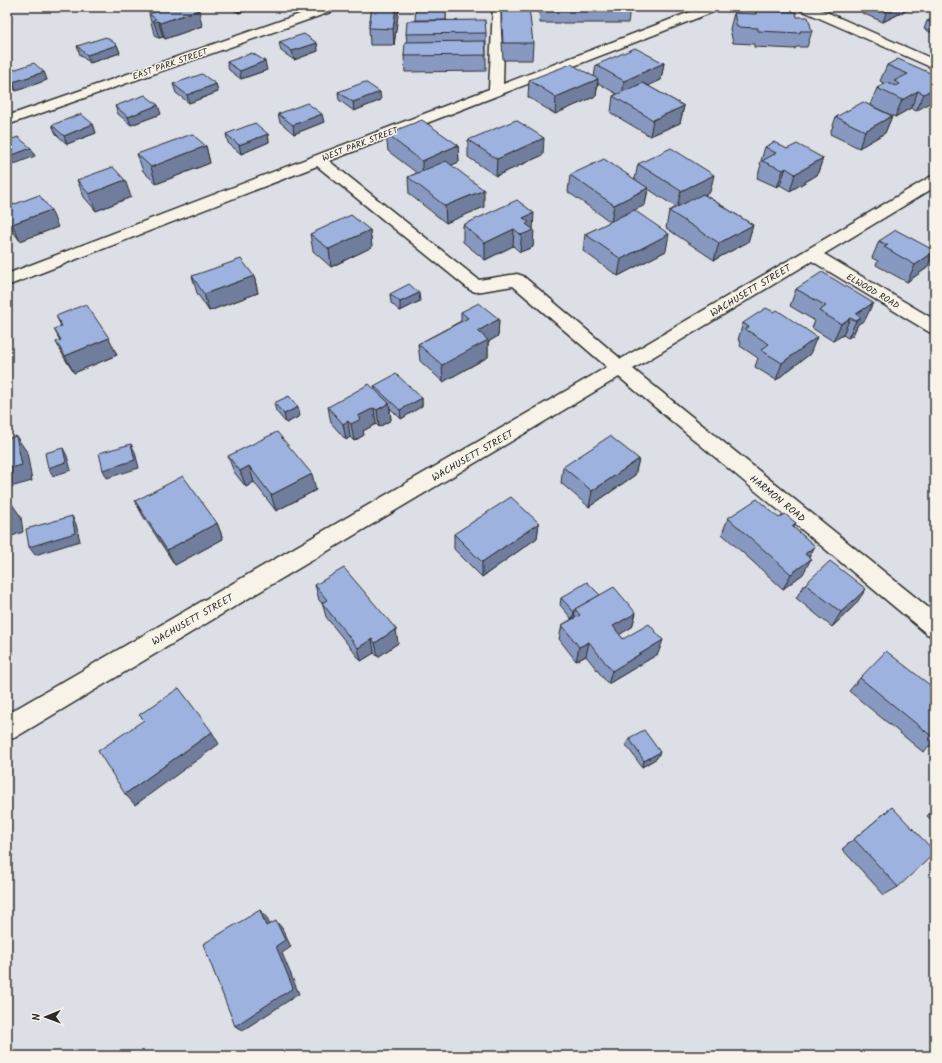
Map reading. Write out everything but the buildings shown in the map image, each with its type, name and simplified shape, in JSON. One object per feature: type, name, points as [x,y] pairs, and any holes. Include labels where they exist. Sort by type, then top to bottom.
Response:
[{"type":"street","name":"EAST PARK STREET","points":[[7,121],[332,7]]},
{"type":"street","points":[[496,91],[499,7]]},
{"type":"street","points":[[677,7],[694,15]]},
{"type":"street","name":"WEST PARK STREET","points":[[7,280],[714,7]]},
{"type":"street","points":[[805,7],[935,65]]},
{"type":"street","name":"HARMON ROAD","points":[[319,160],[476,286],[517,280],[620,368],[935,627]]},
{"type":"street","name":"WACHUSETT STREET","points":[[7,728],[620,368],[935,180]]},
{"type":"street","name":"ELWOOD ROAD","points":[[810,254],[935,328]]}]
